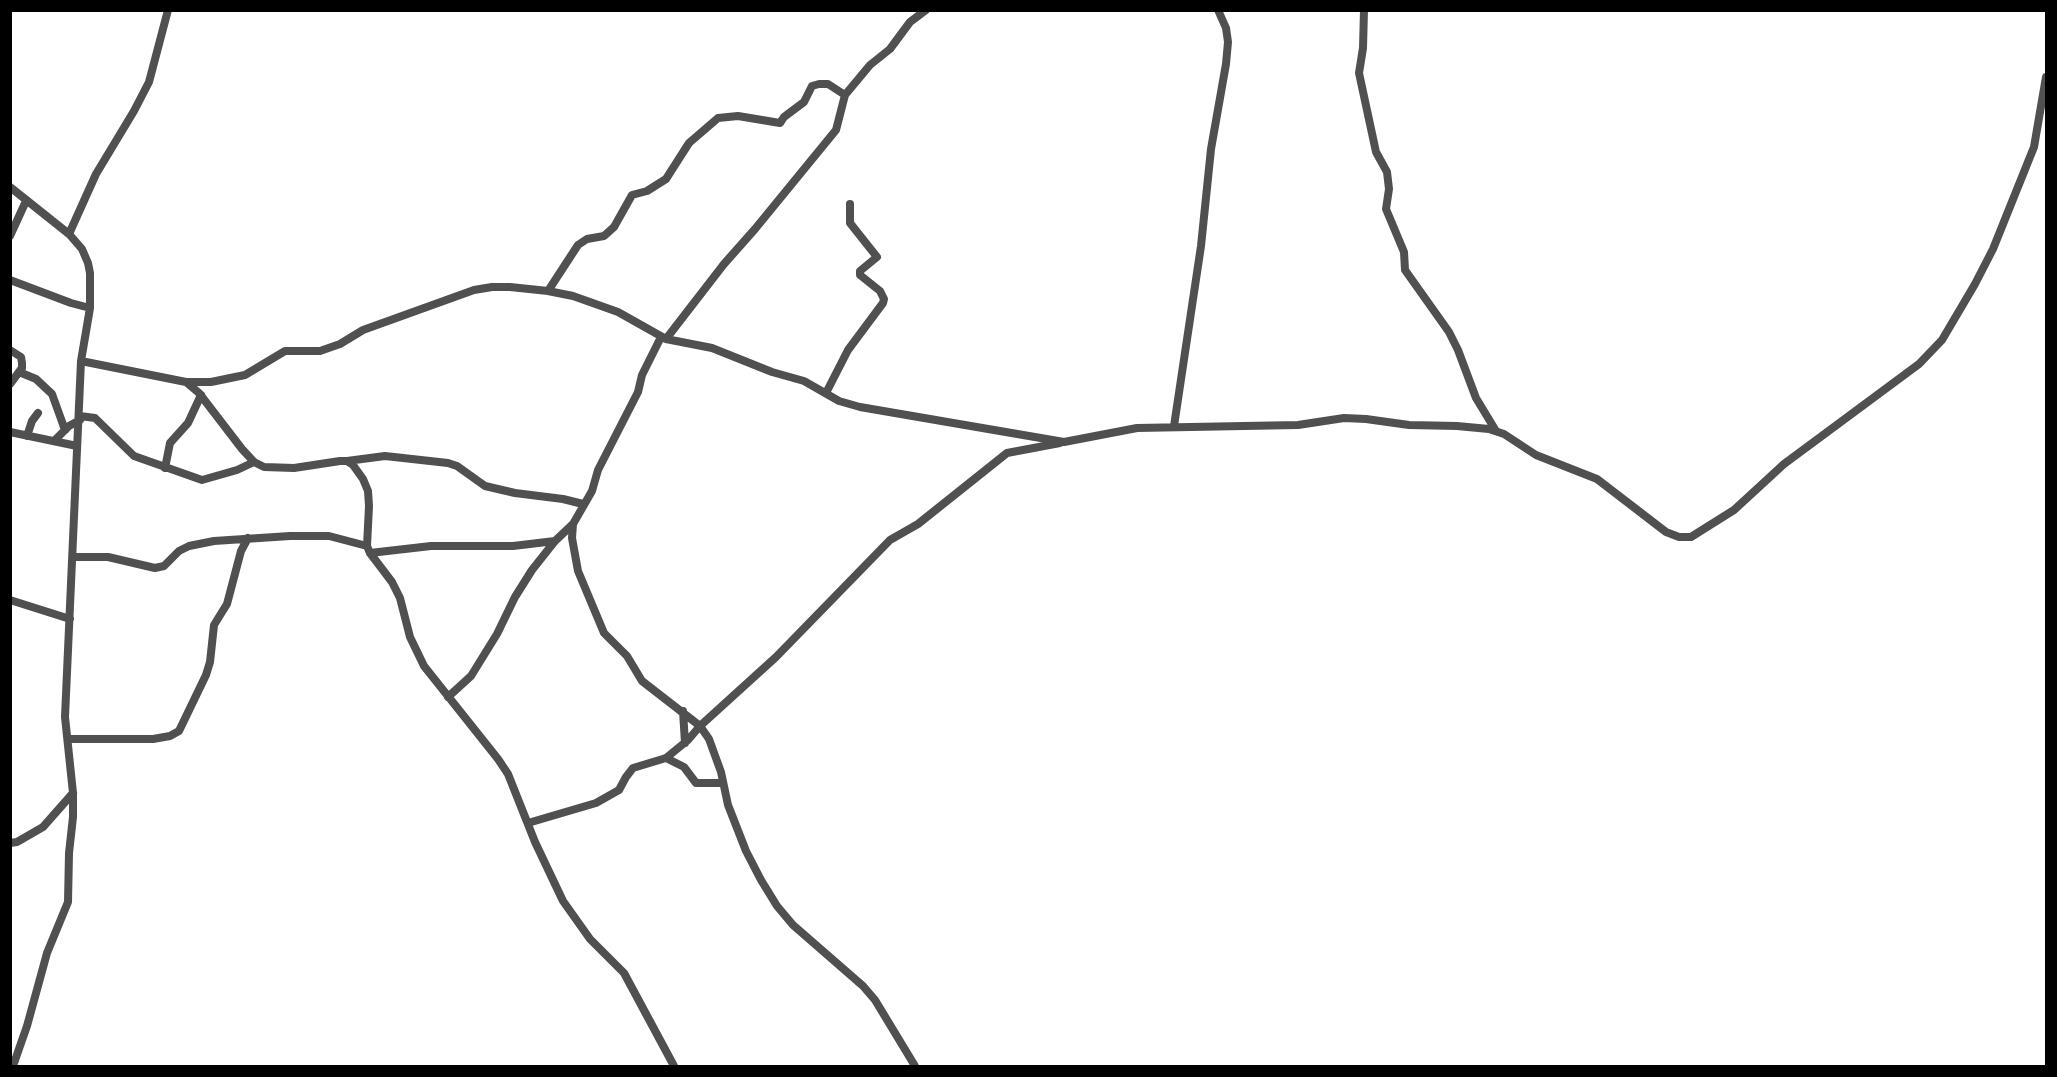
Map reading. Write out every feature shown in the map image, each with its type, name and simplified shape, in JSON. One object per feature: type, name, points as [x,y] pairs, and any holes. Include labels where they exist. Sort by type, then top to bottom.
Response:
[{"type":"street","points":[[69,234],[96,174],[149,82],[168,10]]},
{"type":"street","points":[[448,697],[471,676],[497,634],[515,597],[555,541],[573,524],[592,491],[598,470],[638,392],[642,375],[664,338],[836,130],[845,95],[870,65],[890,50],[910,22],[926,10]]},
{"type":"street","points":[[1174,426],[1201,246],[1211,148],[1226,64],[1228,42],[1226,28],[1218,10]]},
{"type":"street","points":[[1364,10],[1363,48],[1359,73],[1377,152],[1387,172],[1389,182],[1386,209],[1404,252],[1405,270],[1449,332],[1476,398],[1496,430]]},
{"type":"street","points":[[528,823],[596,803],[619,790],[633,768],[666,758],[751,682],[891,540],[918,524],[1007,453],[1137,428],[1298,425],[1344,418],[1409,425],[1481,427],[1496,430],[1536,455],[1597,479],[1666,532],[1679,537],[1691,537],[1734,510],[1803,449],[1918,363],[1942,340],[1993,249],[2034,147],[2046,77]]},
{"type":"street","points":[[548,291],[578,244],[587,239],[604,236],[614,227],[632,195],[647,191],[666,179],[689,143],[699,132],[718,118],[738,116],[780,123],[784,117],[804,102],[812,86],[828,84],[845,95]]},
{"type":"street","points":[[10,187],[69,234],[82,249],[88,263],[90,308],[81,361],[65,717],[73,793],[68,902],[63,919],[50,946],[13,1066]]},
{"type":"street","points":[[10,236],[26,201]]},
{"type":"street","points":[[826,393],[848,350],[884,303],[880,291],[860,275],[860,271],[877,257],[850,223],[850,204]]},
{"type":"street","points":[[10,280],[90,308]]},
{"type":"street","points":[[81,361],[186,382],[212,382],[245,375],[285,351],[320,351],[340,344],[363,330],[474,290],[510,287],[573,296],[618,312],[664,338],[712,348],[772,372],[804,381],[839,400],[860,407],[1064,442]]},
{"type":"street","points":[[10,350],[22,360],[22,368],[10,384]]},
{"type":"street","points":[[19,372],[36,379],[52,394],[64,430]]},
{"type":"street","points":[[186,382],[201,395],[242,449],[254,462],[264,467],[278,469],[385,456],[448,463],[457,466],[485,486],[583,504]]},
{"type":"street","points":[[165,468],[170,443],[188,423],[201,395]]},
{"type":"street","points":[[27,436],[32,421],[38,413]]},
{"type":"street","points":[[54,441],[80,418],[95,418],[134,456],[202,480],[237,470],[254,462]]},
{"type":"street","points":[[10,432],[77,446]]},
{"type":"street","points":[[348,461],[363,478],[368,491],[368,550],[392,582],[400,598],[410,637],[424,666],[503,767],[563,901],[590,939],[624,973],[674,1066]]},
{"type":"street","points":[[573,524],[572,538],[578,571],[604,633],[627,656],[642,681],[700,726],[709,739],[728,805],[748,855],[777,906],[793,925],[863,986],[915,1066]]},
{"type":"street","points":[[73,557],[108,557],[159,568],[179,551],[189,546],[248,538],[330,536],[368,550],[431,546],[513,546],[555,541]]},
{"type":"street","points":[[68,739],[153,739],[170,736],[179,731],[206,675],[210,662],[214,625],[227,604],[241,551],[248,538]]},
{"type":"street","points":[[10,600],[70,618]]},
{"type":"street","points":[[683,711],[685,743]]},
{"type":"street","points":[[666,758],[684,767],[696,783],[723,783]]},
{"type":"street","points":[[10,843],[17,842],[44,827],[73,793]]}]
